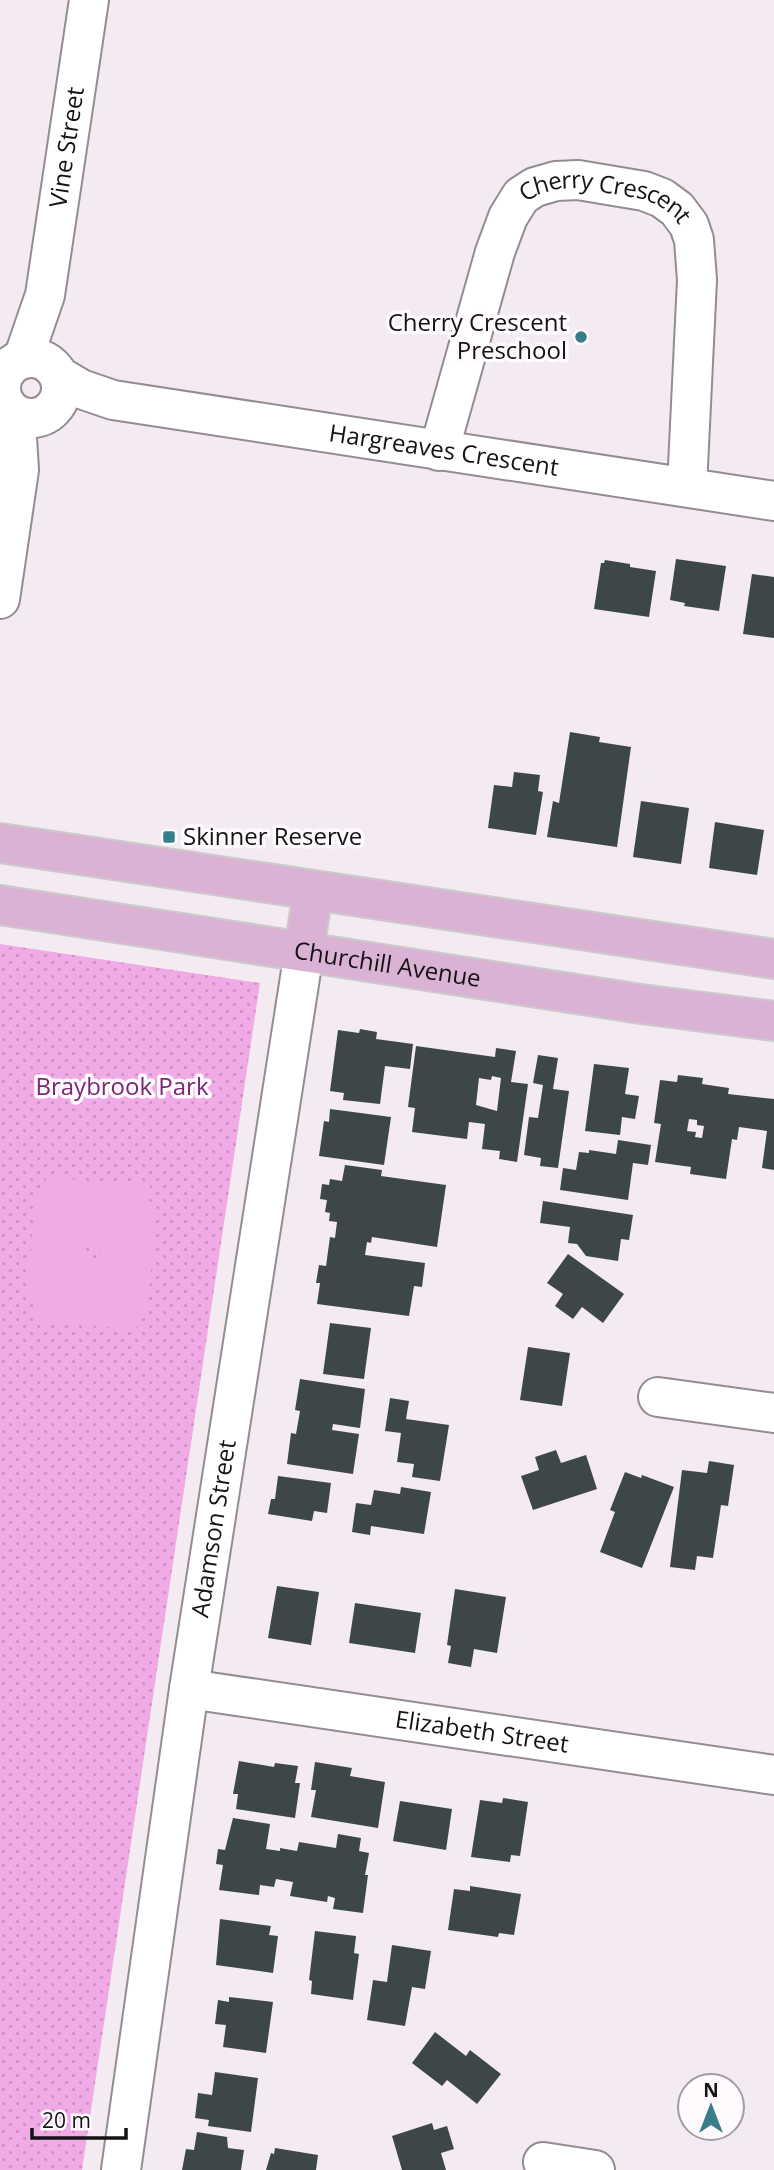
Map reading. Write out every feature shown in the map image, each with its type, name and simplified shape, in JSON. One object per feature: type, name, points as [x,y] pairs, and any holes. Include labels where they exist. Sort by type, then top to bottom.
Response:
[{"type":"main road","points":[[0,843],[774,959]]},
{"type":"main road","name":"Adamson Street","points":[[304,952],[313,890]]},
{"type":"main road","name":"Churchill Avenue","points":[[0,905],[641,1004],[774,1021]]},
{"type":"street","name":"Vine Street","points":[[0,599],[19,470],[17,438],[25,388],[46,336],[45,295],[89,0]]},
{"type":"street","name":"Cherry Crescent","points":[[439,451],[495,252],[508,217],[522,196],[535,187],[556,181],[578,180],[644,191],[662,198],[677,209],[689,225],[694,240],[697,280],[687,488]]},
{"type":"street","name":"Hargreaves Crescent","points":[[25,388],[774,501]]},
{"type":"street","name":"Adamson Street","points":[[121,2170],[190,1689],[304,952]]},
{"type":"street","points":[[658,1397],[774,1413]]},
{"type":"street","name":"Elizabeth Street","points":[[190,1689],[774,1775]]},
{"type":"street","points":[[543,2162],[594,2170]]},
{"type":"green space","name":"Braybrook Park","points":[[0,944],[260,983],[82,2170],[0,2170]]},
{"type":"green space","points":[[46,1177],[150,1186],[148,1201],[157,1202],[147,1314],[138,1314],[137,1330],[33,1320],[34,1304],[26,1303],[36,1191],[45,1192]],"holes":[[[83,1243],[101,1244],[99,1263],[82,1262]]]},
{"type":"building","points":[[676,559],[726,566],[719,611],[684,606],[685,603],[670,600]]},
{"type":"building","points":[[605,560],[656,571],[649,617],[594,609],[601,563]]},
{"type":"building","points":[[752,574],[774,577],[774,638],[743,634]]},
{"type":"building","points":[[570,732],[600,737],[599,742],[631,747],[617,847],[547,837],[553,801],[559,803]]},
{"type":"building","points":[[514,772],[540,775],[538,791],[543,792],[536,835],[488,828],[494,785],[512,787]]},
{"type":"building","points":[[641,801],[689,808],[681,864],[633,857]]},
{"type":"building","points":[[715,822],[764,830],[757,875],[709,868]]},
{"type":"building","points":[[360,1029],[377,1032],[376,1039],[413,1044],[410,1069],[385,1066],[380,1104],[343,1100],[344,1093],[330,1091],[338,1030],[359,1033]]},
{"type":"building","points":[[416,1046],[495,1057],[496,1048],[516,1051],[511,1082],[528,1084],[517,1162],[499,1159],[500,1151],[482,1149],[485,1124],[469,1122],[467,1139],[412,1132],[415,1108],[408,1107]],"holes":[[[479,1078],[501,1078],[497,1111],[476,1105]]]},
{"type":"building","points":[[538,1055],[558,1058],[553,1089],[569,1091],[558,1168],[540,1166],[541,1158],[524,1155],[529,1117],[538,1118],[543,1085],[533,1083]]},
{"type":"building","points":[[594,1064],[629,1068],[625,1094],[639,1096],[635,1119],[622,1117],[620,1135],[585,1131]]},
{"type":"building","points":[[678,1075],[703,1078],[702,1084],[729,1088],[728,1094],[774,1099],[774,1170],[762,1168],[767,1131],[739,1127],[737,1140],[732,1139],[726,1179],[690,1174],[691,1167],[655,1162],[661,1124],[654,1123],[660,1080],[677,1082]],"holes":[[[689,1119],[697,1120],[697,1125],[704,1126],[702,1138],[695,1137],[696,1132],[687,1131]]]},
{"type":"building","points":[[330,1109],[391,1117],[384,1165],[319,1156],[324,1121],[329,1122]]},
{"type":"building","points":[[618,1140],[651,1145],[648,1165],[633,1163],[628,1200],[560,1190],[563,1168],[576,1170],[579,1152],[589,1153],[589,1150],[616,1154]]},
{"type":"building","points":[[345,1165],[382,1170],[381,1176],[446,1185],[437,1247],[372,1237],[371,1243],[367,1242],[365,1255],[425,1263],[422,1287],[414,1286],[409,1316],[317,1304],[319,1265],[326,1266],[330,1237],[335,1238],[337,1222],[329,1221],[330,1213],[325,1212],[327,1200],[320,1199],[322,1184],[329,1185],[330,1179],[342,1181]]},
{"type":"building","points":[[543,1201],[633,1215],[629,1240],[621,1239],[618,1261],[586,1256],[577,1244],[568,1243],[570,1227],[540,1223]]},
{"type":"building","points":[[568,1254],[624,1294],[603,1323],[582,1307],[573,1319],[555,1306],[563,1294],[547,1283]]},
{"type":"building","points":[[330,1323],[371,1328],[364,1379],[323,1374]]},
{"type":"building","points":[[528,1347],[570,1353],[562,1406],[520,1400]]},
{"type":"building","points":[[300,1379],[365,1389],[360,1428],[333,1424],[332,1430],[359,1434],[353,1474],[287,1464],[291,1433],[296,1434],[300,1411],[295,1410]]},
{"type":"building","points":[[390,1398],[409,1401],[406,1419],[449,1425],[440,1481],[412,1477],[414,1464],[397,1462],[401,1433],[385,1431]]},
{"type":"building","points":[[556,1450],[561,1463],[586,1455],[597,1489],[533,1510],[521,1476],[539,1470],[535,1457]]},
{"type":"building","points":[[709,1461],[734,1465],[728,1506],[721,1505],[713,1558],[697,1556],[695,1570],[670,1567],[682,1470],[707,1473]]},
{"type":"building","points":[[625,1472],[641,1478],[642,1475],[674,1487],[642,1568],[600,1552],[615,1512],[610,1510]]},
{"type":"building","points":[[278,1476],[331,1483],[327,1513],[314,1511],[312,1521],[268,1514],[271,1499],[275,1499]]},
{"type":"building","points":[[401,1487],[431,1492],[424,1534],[371,1526],[370,1535],[352,1532],[356,1503],[371,1505],[374,1490],[400,1494]]},
{"type":"building","points":[[277,1586],[319,1592],[311,1645],[268,1638]]},
{"type":"building","points":[[455,1589],[506,1597],[497,1653],[474,1649],[471,1667],[448,1663],[451,1646],[447,1645]]},
{"type":"building","points":[[355,1603],[421,1613],[415,1653],[349,1643]]},
{"type":"building","points":[[239,1761],[274,1767],[275,1763],[298,1766],[295,1783],[300,1783],[295,1818],[236,1809],[238,1794],[233,1794]]},
{"type":"building","points":[[315,1762],[352,1768],[350,1776],[385,1782],[378,1828],[311,1817],[316,1790],[311,1790]]},
{"type":"building","points":[[503,1798],[528,1802],[520,1856],[511,1855],[510,1862],[471,1857],[480,1800],[502,1803]]},
{"type":"building","points":[[400,1801],[452,1809],[446,1850],[393,1841]]},
{"type":"building","points":[[233,1818],[270,1824],[266,1849],[297,1851],[299,1842],[336,1848],[338,1834],[361,1838],[359,1851],[369,1853],[363,1913],[333,1909],[335,1898],[328,1896],[327,1902],[290,1896],[293,1882],[276,1879],[274,1887],[260,1885],[259,1895],[219,1890],[223,1865],[216,1864],[218,1849],[225,1850]]},
{"type":"building","points":[[470,1886],[521,1894],[514,1935],[499,1933],[498,1937],[448,1930],[454,1889],[470,1891]]},
{"type":"building","points":[[220,1919],[271,1926],[269,1935],[278,1936],[273,1973],[216,1965]]},
{"type":"building","points":[[315,1931],[356,1936],[354,1953],[359,1954],[353,2000],[311,1994],[312,1981],[309,1980]]},
{"type":"building","points":[[392,1945],[431,1951],[425,1989],[412,1987],[405,2026],[367,2020],[373,1980],[387,1982]]},
{"type":"building","points":[[229,1997],[273,2002],[266,2053],[223,2047],[226,2025],[215,2024],[218,2000],[229,2002]]},
{"type":"building","points":[[435,2032],[466,2056],[470,2050],[501,2074],[477,2104],[447,2080],[442,2086],[412,2063]]},
{"type":"building","points":[[215,2072],[258,2078],[251,2132],[208,2126],[209,2120],[195,2118],[198,2093],[212,2095]]},
{"type":"building","points":[[432,2123],[434,2130],[447,2126],[454,2149],[441,2153],[446,2170],[402,2170],[392,2136]]},
{"type":"building","points":[[197,2132],[227,2137],[228,2148],[244,2150],[241,2170],[182,2170],[186,2149],[194,2150]]},
{"type":"building","points":[[275,2148],[318,2155],[316,2170],[266,2170]]},
{"type":"place","name":"Cherry Crescent Preschool","points":[[581,337]]},
{"type":"place","name":"Skinner Reserve","points":[[169,837]]}]
